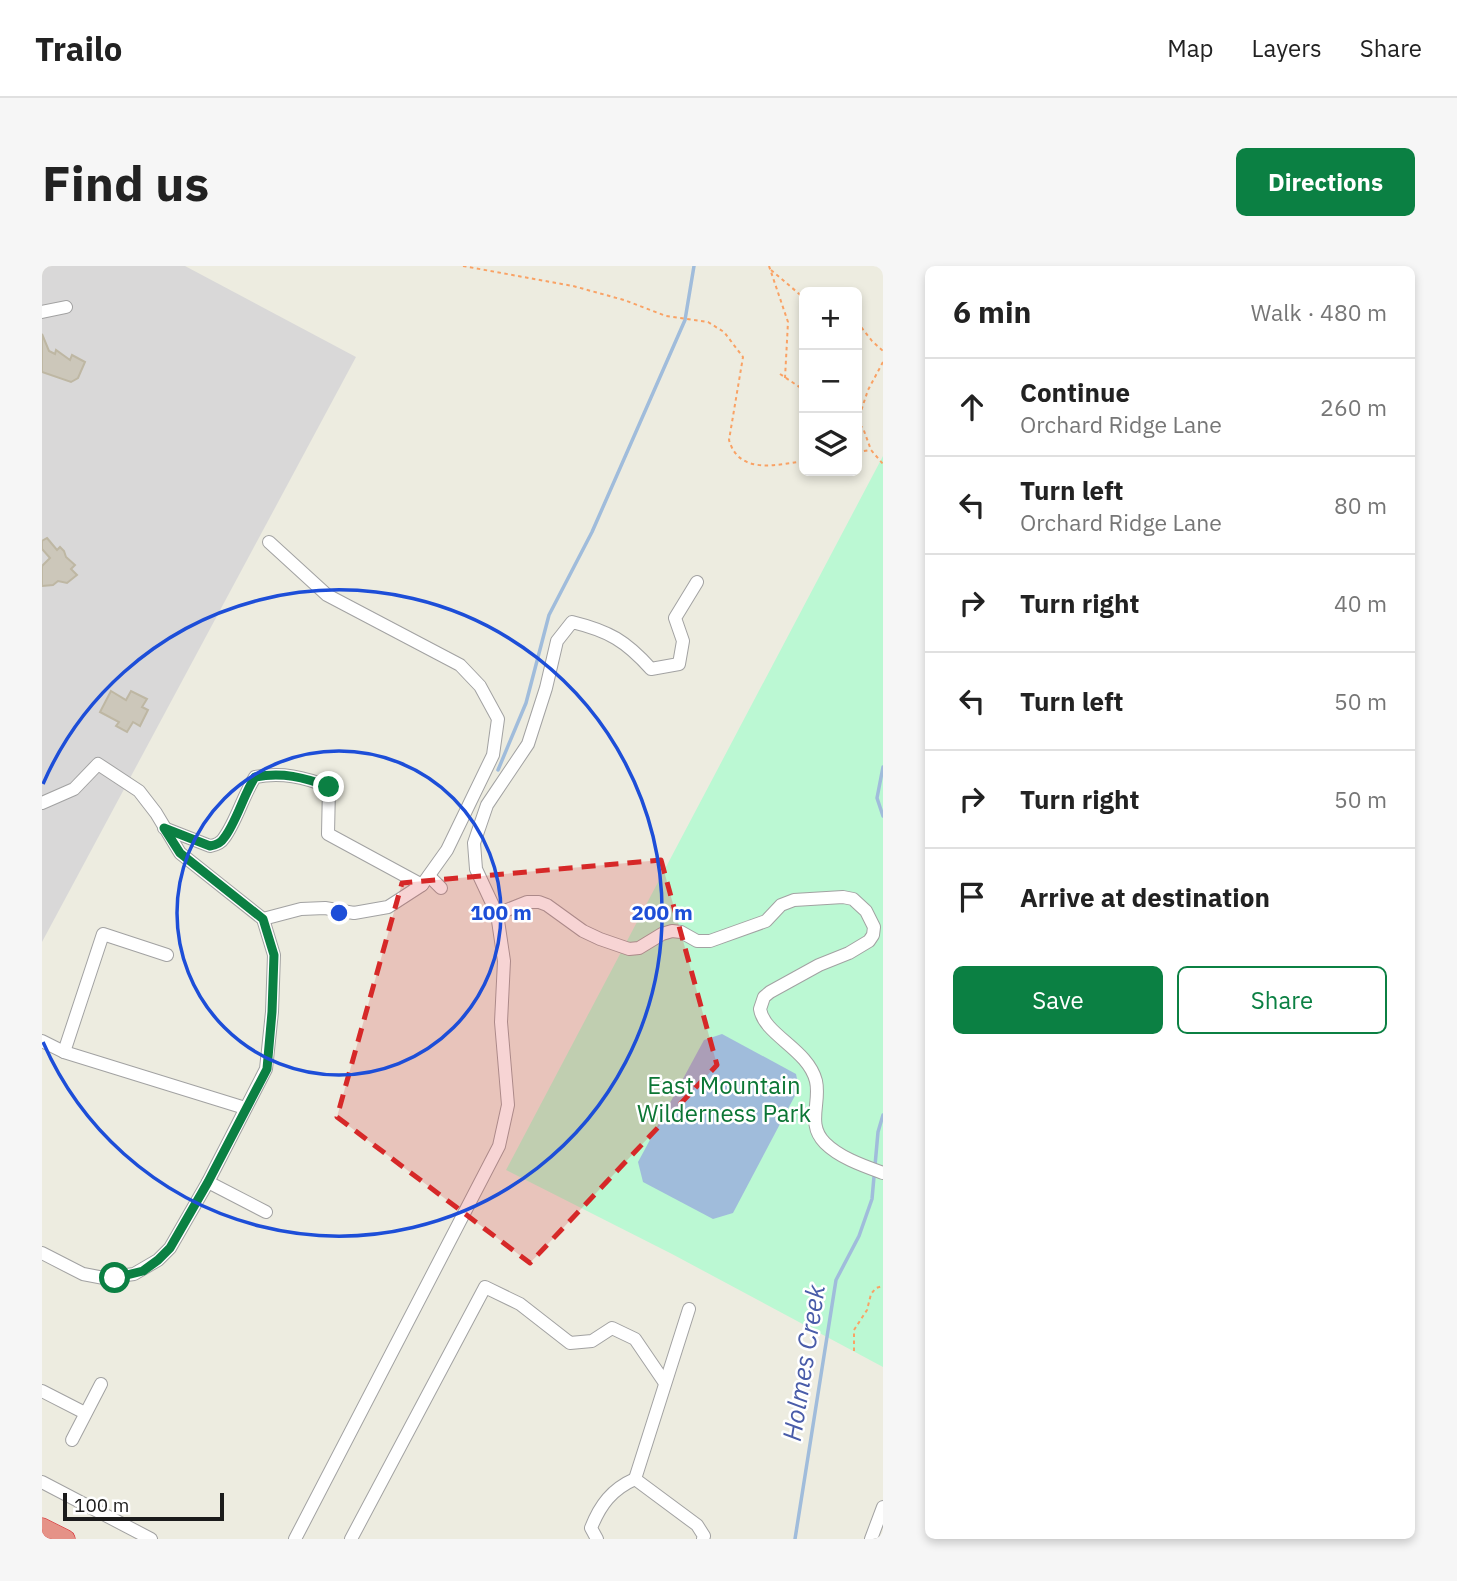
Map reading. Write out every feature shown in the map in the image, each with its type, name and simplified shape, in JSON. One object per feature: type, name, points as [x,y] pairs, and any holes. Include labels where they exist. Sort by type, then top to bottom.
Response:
[{"type":"highway","points":[[42,1527],[66,1539]]},
{"type":"street","points":[[42,312],[66,307]]},
{"type":"street","points":[[263,919],[301,909],[325,908],[354,913],[388,907],[425,881],[446,850],[493,755],[498,719],[480,686],[460,665],[327,595],[269,542]]},
{"type":"street","points":[[295,1539],[499,1146],[508,1105],[501,1022],[504,961],[497,914],[476,869],[474,843],[486,805],[528,744],[546,688],[557,641],[572,622],[598,629],[631,647],[651,669],[679,664],[683,641],[675,618],[698,582]]},
{"type":"street","points":[[42,803],[74,789],[98,764],[139,791],[180,853],[263,919],[274,955],[267,1069],[170,1248],[143,1271],[115,1278],[94,1277],[42,1253]]},
{"type":"street","points":[[164,828],[210,846],[218,844],[225,837],[255,777],[271,774],[302,776],[329,787],[328,834],[441,887]]},
{"type":"street","points":[[497,914],[527,902],[539,902],[583,931],[629,949],[639,948],[672,931],[681,932],[697,942],[710,941],[766,921],[775,910],[788,902],[843,897],[853,899],[872,920],[873,935],[869,942],[770,992],[764,998],[760,1009],[766,1023],[799,1053],[812,1072],[816,1087],[814,1119],[824,1143],[834,1151],[883,1173]]},
{"type":"street","points":[[64,1052],[103,934],[167,955]]},
{"type":"street","points":[[42,1041],[64,1052],[245,1108]]},
{"type":"street","points":[[208,1182],[266,1212]]},
{"type":"street","points":[[351,1539],[485,1287],[520,1304],[570,1343],[592,1341],[612,1328],[635,1339],[665,1383]]},
{"type":"street","points":[[597,1539],[591,1528],[595,1519],[617,1487],[635,1479],[689,1309]]},
{"type":"street","points":[[72,1440],[101,1384]]},
{"type":"street","points":[[42,1391],[85,1413]]},
{"type":"street","points":[[635,1479],[697,1525],[704,1536],[703,1539]]},
{"type":"street","points":[[42,1482],[151,1539]]},
{"type":"street","points":[[871,1539],[883,1507]]},
{"type":"path","points":[[463,266],[573,286],[624,300],[666,316],[708,322],[724,332],[743,357],[730,427],[732,452],[745,463],[770,466],[799,461]]},
{"type":"path","points":[[770,267],[799,294]]},
{"type":"path","points":[[770,267],[788,322],[785,378]]},
{"type":"path","points":[[862,328],[883,351]]},
{"type":"path","points":[[860,413],[868,390],[883,362]]},
{"type":"path","points":[[780,374],[799,387]]},
{"type":"path","points":[[862,427],[871,450],[883,464]]},
{"type":"path","points":[[862,452],[871,450]]},
{"type":"path","points":[[854,1351],[854,1330],[867,1310],[871,1294],[883,1286]]},
{"type":"highlighted area","points":[[661,860],[717,1065],[530,1263],[337,1117],[402,883]]},
{"type":"shaded area","points":[[42,266],[185,266],[356,357],[42,942]]},
{"type":"green space","name":"East Mountain Wilderness Park","points":[[883,456],[883,1367],[672,1254],[506,1170]]},
{"type":"water","points":[[722,1034],[796,1074],[799,1088],[733,1213],[713,1219],[643,1182],[638,1162],[704,1040]]},
{"type":"building","points":[[42,334],[49,351],[55,354],[56,350],[70,360],[72,355],[85,362],[78,378],[71,382],[42,372]]},
{"type":"building","points":[[47,538],[57,550],[60,547],[75,565],[71,569],[77,575],[67,583],[58,581],[53,585],[42,586],[42,566],[50,558],[42,549],[42,541]]},
{"type":"building","points":[[111,691],[126,700],[131,691],[147,699],[142,707],[148,710],[140,726],[133,722],[127,732],[116,726],[119,722],[100,712]]},
{"type":"waterway","points":[[498,770],[526,703],[549,615],[592,532],[685,320],[694,266]]},
{"type":"waterway","name":"Holmes Creek","points":[[883,767],[877,798],[883,816]]},
{"type":"waterway","name":"Holmes Creek","points":[[795,1539],[836,1280],[859,1236],[872,1199],[878,1132],[883,1115]]},
{"type":"route","points":[[115,1278],[143,1271],[170,1248],[267,1069],[274,955],[263,919],[180,853],[164,828],[210,846],[218,844],[225,837],[255,777],[271,774],[302,776],[329,787]]}]
